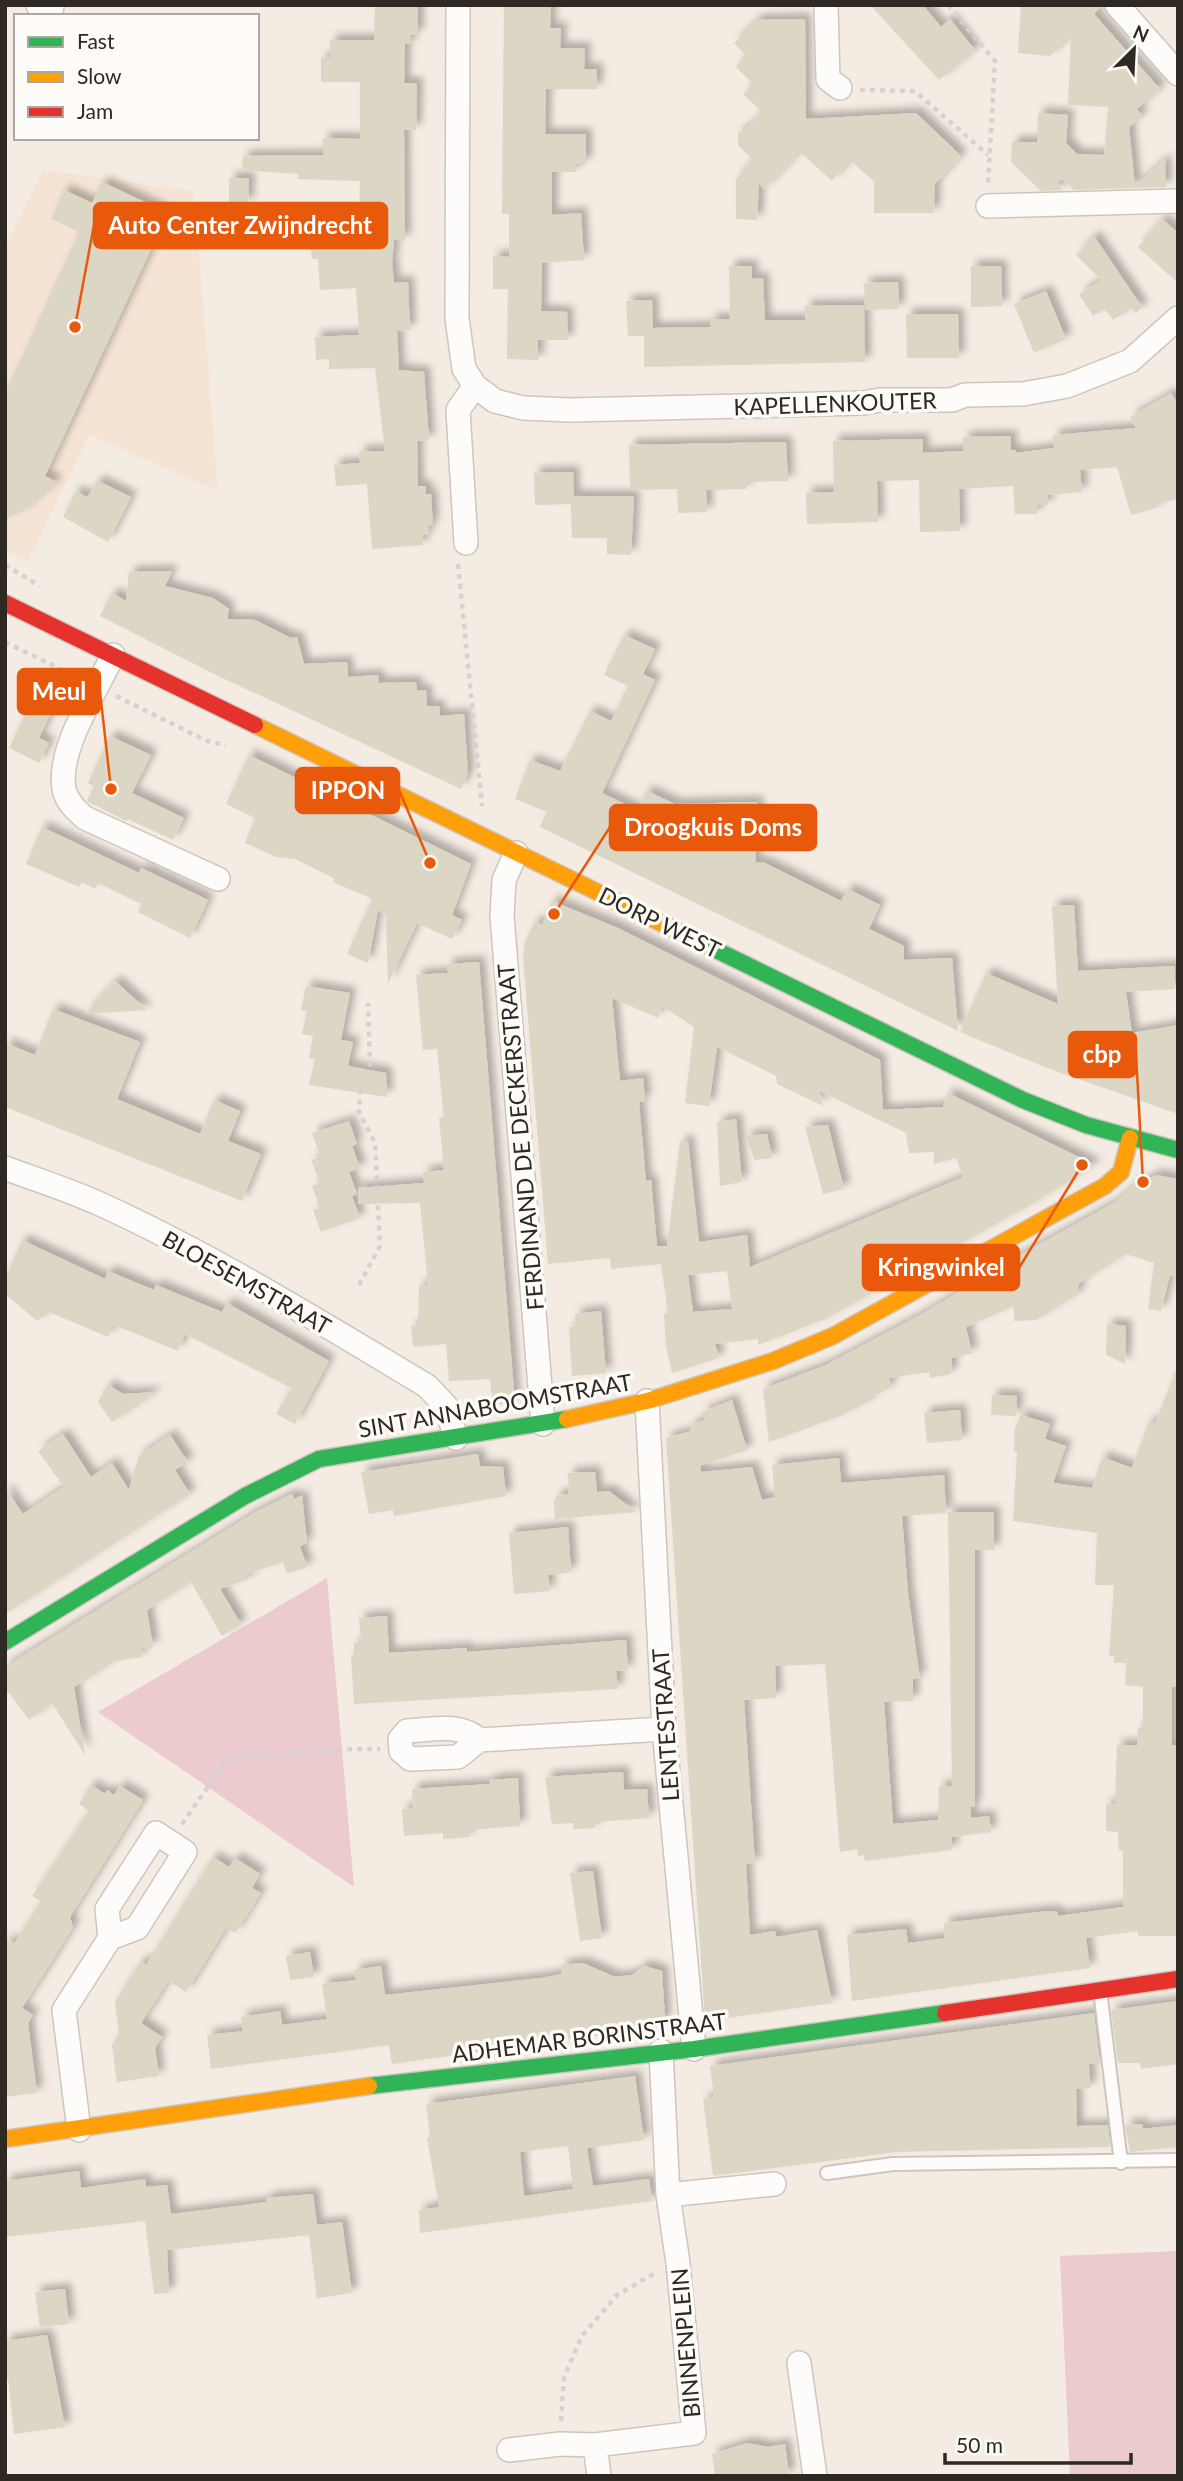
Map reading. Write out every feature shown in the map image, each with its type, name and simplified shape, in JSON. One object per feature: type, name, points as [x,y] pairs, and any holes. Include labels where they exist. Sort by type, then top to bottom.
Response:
[{"type":"street","points":[[458,5],[457,318],[464,369],[475,386],[458,410],[466,543]]},
{"type":"street","points":[[826,5],[828,79],[840,88]]},
{"type":"street","points":[[1117,5],[1178,74]]},
{"type":"street","points":[[988,206],[1178,201]]},
{"type":"street","name":"KAPELLENKOUTER","points":[[475,386],[495,401],[523,408],[570,410],[864,403],[1023,394],[1067,386],[1119,366],[1158,338],[1178,318]]},
{"type":"street","name":"DORP WEST","points":[[5,603],[1023,1100],[1058,1116],[1178,1150]]},
{"type":"street","points":[[113,656],[70,743],[63,775],[66,794],[72,806],[85,818],[218,879]]},
{"type":"street","name":"FERDINAND DE DECKERSTRAAT","points":[[516,853],[504,880],[502,916],[543,1424]]},
{"type":"street","name":"SINT ANNABOOMSTRAAT","points":[[5,1642],[245,1496],[319,1459],[543,1424],[647,1401],[773,1361],[833,1336],[1105,1186],[1121,1172],[1130,1138]]},
{"type":"street","name":"BLOESEMSTRAAT","points":[[5,1168],[99,1203],[170,1239],[263,1289],[406,1373],[427,1386],[446,1406],[456,1438]]},
{"type":"street","name":"LENTESTRAAT","points":[[647,1401],[664,1729],[694,2049]]},
{"type":"street","points":[[404,1757],[400,1739],[407,1731],[459,1729],[472,1733],[479,1740],[664,1729]]},
{"type":"street","points":[[79,2130],[64,2010],[110,1938],[136,1928],[185,1852],[156,1833],[107,1909],[110,1938]]},
{"type":"street","name":"ADHEMAR BORINSTRAAT","points":[[5,2139],[383,2084],[694,2049],[1178,1979]]},
{"type":"street","name":"BINNENPLEIN","points":[[595,2445],[694,2433],[678,2263],[668,2195],[661,2051]]},
{"type":"street","points":[[668,2195],[774,2184]]},
{"type":"street","points":[[799,2363],[815,2476]]},
{"type":"street","points":[[509,2450],[560,2444],[595,2445],[599,2476]]},
{"type":"lane","points":[[1100,1990],[1121,2164]]},
{"type":"lane","points":[[827,2173],[894,2164],[1121,2164],[1178,2160]]},
{"type":"path","points":[[948,5],[995,61],[988,206]]},
{"type":"path","points":[[840,88],[893,93],[915,91],[989,156]]},
{"type":"path","points":[[466,543],[458,562],[482,811],[473,833]]},
{"type":"path","points":[[359,1284],[380,1247],[375,1143],[359,1112],[360,1088],[370,1067],[368,1003]]},
{"type":"path","points":[[170,1842],[228,1758],[335,1749],[387,1750],[404,1757]]},
{"type":"path","points":[[560,2444],[564,2376],[582,2336],[617,2295],[678,2263]]},
{"type":"shaded area","points":[[43,170],[194,191],[218,491],[89,435],[28,562],[5,551],[5,248]]},
{"type":"shaded area","points":[[327,1578],[354,1887],[98,1712]]},
{"type":"shaded area","points":[[1178,2251],[1178,2476],[1070,2476],[1060,2256]]},
{"type":"building","points":[[375,5],[418,5],[418,35],[411,35],[411,44],[405,44],[404,83],[417,83],[416,130],[404,130],[405,240],[394,240],[392,263],[394,283],[408,282],[410,330],[397,331],[399,370],[424,372],[429,440],[417,441],[418,486],[426,486],[426,494],[431,494],[433,526],[428,526],[429,535],[423,535],[423,545],[372,549],[367,484],[336,486],[334,465],[360,463],[359,451],[385,451],[375,368],[329,369],[329,359],[316,360],[315,337],[359,335],[356,288],[320,290],[318,259],[312,259],[310,240],[353,238],[353,219],[359,219],[360,181],[298,179],[298,174],[242,170],[243,156],[323,155],[323,138],[360,139],[360,82],[321,82],[321,57],[330,58],[330,40],[374,40]]},
{"type":"building","points":[[504,5],[551,5],[550,28],[561,28],[560,48],[585,48],[584,69],[597,69],[597,89],[546,89],[545,134],[586,134],[586,164],[576,164],[576,172],[552,172],[552,215],[581,213],[584,260],[542,263],[541,311],[567,312],[568,340],[538,340],[538,360],[507,359],[508,289],[493,289],[493,256],[509,257],[509,214],[502,214]]},
{"type":"building","points":[[870,5],[923,5],[941,27],[950,19],[975,50],[939,80]]},
{"type":"building","points":[[1021,5],[1103,5],[1094,14],[1160,89],[1137,109],[1142,116],[1129,127],[1135,186],[1165,159],[1166,187],[1074,190],[1062,179],[1057,183],[1063,190],[1041,191],[1011,162],[1012,142],[1037,142],[1038,113],[1068,115],[1066,143],[1077,154],[1104,155],[1108,107],[1068,105],[1071,35],[1050,56],[1018,53]]},
{"type":"building","points":[[805,19],[806,119],[916,113],[961,156],[935,184],[934,213],[874,213],[874,182],[850,160],[832,181],[800,152],[764,189],[759,184],[757,220],[736,219],[736,179],[753,160],[738,145],[738,132],[744,131],[762,112],[743,94],[753,84],[736,67],[745,54],[734,43],[757,20]]},
{"type":"building","points":[[229,178],[249,178],[248,204],[229,203]]},
{"type":"building","points":[[102,182],[168,213],[45,476],[57,482],[24,510],[5,520],[5,394],[79,232],[51,219],[64,190],[92,203]]},
{"type":"building","points":[[1162,219],[1178,233],[1178,283],[1138,247]]},
{"type":"building","points":[[1094,236],[1142,307],[1136,313],[1131,308],[1113,320],[1105,309],[1093,316],[1079,294],[1101,280],[1076,255]]},
{"type":"building","points":[[729,266],[752,266],[752,279],[763,278],[765,320],[805,320],[805,306],[864,305],[865,362],[644,367],[644,336],[628,336],[626,301],[652,300],[653,328],[711,327],[710,319],[730,319]]},
{"type":"building","points":[[971,266],[1001,266],[1002,306],[971,307]]},
{"type":"building","points":[[898,282],[899,309],[865,310],[864,283]]},
{"type":"building","points":[[1046,291],[1066,339],[1034,353],[1014,304]]},
{"type":"building","points":[[906,314],[958,314],[959,358],[907,358]]},
{"type":"building","points":[[1171,393],[1178,404],[1178,499],[1158,503],[1158,507],[1131,515],[1117,467],[1080,470],[1082,492],[1048,495],[1048,505],[1037,505],[1037,514],[1015,514],[1013,486],[959,489],[960,531],[920,532],[919,480],[877,481],[878,522],[807,524],[806,493],[834,492],[833,441],[923,439],[923,453],[964,451],[963,437],[1011,436],[1011,450],[1016,450],[1016,453],[1054,448],[1053,435],[1136,428],[1130,417]]},
{"type":"building","points":[[786,442],[788,481],[746,482],[746,489],[706,490],[707,512],[678,513],[677,489],[630,490],[629,445]]},
{"type":"building","points":[[573,472],[574,496],[634,496],[631,555],[607,554],[607,538],[572,538],[571,504],[535,505],[534,473]]},
{"type":"building","points":[[98,481],[131,497],[108,542],[63,517],[76,491],[87,497]]},
{"type":"building","points":[[172,571],[165,586],[213,598],[229,609],[227,619],[255,620],[291,638],[297,637],[304,664],[347,662],[348,677],[378,675],[379,683],[416,682],[417,691],[426,690],[427,706],[439,706],[440,716],[464,714],[468,774],[461,789],[216,675],[100,616],[112,593],[126,601],[129,572]]},
{"type":"building","points":[[624,635],[655,649],[643,674],[655,680],[602,793],[637,810],[647,791],[675,804],[757,802],[759,821],[753,822],[756,863],[763,862],[841,901],[848,889],[880,905],[869,929],[904,946],[904,960],[952,958],[958,1031],[540,827],[547,812],[515,799],[530,760],[560,771],[590,711],[611,721],[628,686],[604,675]]},
{"type":"building","points":[[33,699],[53,708],[39,738],[49,743],[39,763],[9,748]]},
{"type":"building","points":[[110,736],[151,755],[132,793],[184,818],[173,840],[128,819],[126,821],[87,801],[94,786],[88,783]]},
{"type":"building","points":[[249,755],[471,864],[452,915],[462,920],[452,939],[417,923],[388,984],[386,915],[378,910],[368,963],[347,954],[372,899],[333,882],[335,879],[295,859],[276,857],[245,843],[255,818],[226,804]]},
{"type":"building","points":[[42,827],[139,873],[141,868],[208,900],[190,938],[138,912],[141,904],[98,883],[95,889],[82,882],[79,887],[26,864]]},
{"type":"building","points":[[552,901],[618,928],[880,1060],[883,1110],[943,1107],[948,1093],[1095,1165],[1030,1205],[825,1319],[758,1345],[758,1339],[715,1344],[719,1358],[672,1373],[666,1347],[664,1314],[668,1313],[661,1264],[611,1269],[610,1258],[548,1264],[523,957],[525,942],[535,921],[542,925]],"holes":[[[612,998],[658,1018],[662,1006],[694,1027],[685,1103],[709,1106],[717,1047],[776,1076],[777,1084],[823,1106],[819,1091],[906,1133],[909,1153],[934,1152],[934,1164],[956,1158],[963,1177],[750,1267],[747,1235],[699,1242],[688,1141],[680,1141],[667,1246],[657,1246],[651,1180],[646,1181],[639,1102],[645,1101],[643,1078],[620,1081]],[[727,1271],[732,1309],[693,1312],[688,1275]]]},
{"type":"building","points":[[1074,905],[1078,971],[1175,966],[1175,989],[1126,992],[1132,1033],[1178,1025],[1178,1114],[1047,1068],[960,1032],[986,973],[1058,1004],[1052,906]]},
{"type":"building","points":[[479,962],[515,1403],[493,1405],[490,1379],[449,1381],[446,1344],[413,1347],[411,1326],[418,1326],[419,1285],[428,1285],[420,1203],[358,1204],[358,1188],[424,1183],[423,1172],[444,1170],[439,1118],[444,1118],[437,1049],[423,1050],[416,975],[448,973],[447,964]]},
{"type":"building","points":[[115,981],[147,1010],[85,1014]]},
{"type":"building","points":[[306,986],[350,993],[341,1040],[353,1042],[348,1066],[386,1073],[387,1097],[309,1085],[315,1059],[309,1058],[313,1036],[302,1034],[307,1011],[301,1010]]},
{"type":"building","points":[[53,1009],[140,1042],[117,1099],[200,1134],[214,1100],[240,1111],[228,1141],[261,1154],[242,1201],[5,1107],[5,1043],[35,1055]]},
{"type":"building","points":[[736,1119],[742,1182],[720,1186],[717,1122]]},
{"type":"building","points":[[349,1121],[357,1144],[352,1146],[360,1168],[349,1172],[357,1194],[352,1196],[360,1218],[321,1232],[313,1210],[320,1208],[312,1186],[320,1183],[311,1160],[320,1157],[312,1133]]},
{"type":"building","points":[[828,1125],[844,1189],[823,1194],[805,1127]]},
{"type":"building","points":[[767,1134],[772,1158],[755,1160],[745,1136]]},
{"type":"building","points":[[1156,1175],[1178,1179],[1178,1276],[1170,1275],[1161,1311],[1148,1309],[1154,1263],[1126,1254],[1078,1284],[1079,1293],[1036,1320],[1014,1321],[1014,1306],[966,1327],[972,1353],[952,1358],[951,1374],[930,1378],[929,1372],[889,1378],[890,1388],[868,1398],[870,1401],[840,1416],[769,1442],[763,1389],[826,1365],[922,1314],[969,1286],[968,1284],[1114,1203],[1134,1186]]},
{"type":"building","points":[[22,1240],[105,1279],[108,1271],[154,1290],[156,1285],[222,1312],[227,1303],[329,1361],[295,1424],[276,1414],[291,1388],[185,1334],[178,1351],[114,1325],[108,1337],[49,1312],[37,1321],[5,1294],[5,1279]]},
{"type":"building","points":[[601,1311],[606,1373],[572,1376],[569,1327],[576,1327],[575,1314]]},
{"type":"building","points":[[1107,1324],[1126,1326],[1125,1364],[1106,1355]]},
{"type":"building","points":[[1176,1370],[1178,1687],[1172,1687],[1172,1745],[1178,1745],[1178,1936],[1138,1936],[1138,1931],[1086,1938],[1090,1968],[852,2001],[847,1935],[906,1929],[908,1943],[945,1938],[944,1923],[1048,1911],[1057,1912],[1058,1916],[1123,1907],[1123,1851],[1119,1851],[1118,1832],[1106,1831],[1106,1804],[1115,1804],[1117,1745],[1137,1745],[1138,1728],[1143,1728],[1143,1687],[1125,1685],[1126,1663],[1114,1663],[1114,1656],[1109,1656],[1114,1585],[1095,1585],[1097,1533],[1013,1521],[1017,1452],[1014,1451],[1015,1429],[1021,1415],[1050,1424],[1045,1439],[1066,1446],[1053,1483],[1092,1488],[1102,1457],[1132,1468],[1149,1421],[1155,1424]]},
{"type":"building","points":[[108,1385],[123,1394],[157,1392],[112,1422],[98,1402]]},
{"type":"building","points":[[992,1395],[1017,1396],[1016,1416],[991,1415]]},
{"type":"building","points":[[732,1400],[747,1450],[700,1466],[701,1472],[752,1467],[762,1500],[775,1497],[772,1465],[839,1458],[841,1483],[944,1475],[946,1513],[902,1516],[908,1593],[920,1679],[913,1679],[913,1701],[884,1702],[893,1824],[938,1820],[939,1786],[952,1786],[948,1512],[994,1512],[994,1550],[975,1550],[975,1807],[971,1807],[971,1818],[989,1816],[991,1832],[952,1837],[952,1850],[865,1861],[864,1855],[858,1856],[857,1849],[840,1852],[825,1664],[775,1666],[776,1698],[744,1700],[755,1863],[746,1864],[750,1935],[775,1931],[776,1937],[817,1930],[832,2003],[705,2021],[666,1438],[691,1431],[690,1425],[705,1420],[702,1412]]},
{"type":"building","points":[[960,1410],[962,1440],[927,1443],[924,1413]]},
{"type":"building","points":[[63,1434],[91,1477],[112,1463],[129,1490],[139,1456],[170,1435],[188,1462],[175,1470],[190,1494],[5,1614],[5,1488],[23,1514],[64,1487],[38,1451]]},
{"type":"building","points":[[478,1454],[480,1466],[503,1467],[506,1496],[394,1516],[393,1510],[369,1514],[361,1472]]},
{"type":"building","points":[[595,1472],[597,1492],[609,1491],[636,1512],[555,1519],[554,1502],[557,1495],[569,1494],[568,1473]]},
{"type":"building","points":[[292,1494],[294,1499],[302,1495],[307,1543],[300,1546],[307,1567],[287,1574],[283,1562],[247,1574],[249,1579],[220,1589],[241,1624],[222,1636],[191,1582],[147,1610],[153,1647],[141,1649],[142,1657],[115,1661],[74,1687],[85,1755],[52,1703],[29,1720],[5,1688],[5,1667],[254,1513]]},
{"type":"building","points":[[568,1527],[571,1572],[548,1575],[550,1591],[514,1594],[509,1533]]},
{"type":"building","points":[[387,1616],[389,1653],[467,1648],[467,1652],[626,1640],[628,1670],[616,1671],[618,1689],[354,1704],[351,1656],[354,1655],[354,1643],[361,1642],[359,1618]]},
{"type":"building","points":[[623,1772],[624,1790],[647,1789],[649,1818],[595,1822],[595,1828],[573,1829],[573,1823],[552,1824],[545,1777]]},
{"type":"building","points":[[518,1778],[520,1826],[469,1830],[470,1837],[443,1839],[443,1833],[404,1836],[402,1809],[413,1808],[412,1789],[490,1784],[489,1780]]},
{"type":"building","points":[[91,1785],[105,1794],[107,1790],[114,1795],[120,1786],[143,1800],[70,1917],[73,1927],[22,2008],[33,2015],[28,2023],[37,2093],[5,2097],[5,1940],[14,1944],[41,1901],[32,1896],[89,1811],[79,1804]]},
{"type":"building","points":[[213,1857],[229,1867],[235,1858],[260,1874],[252,1888],[261,1893],[235,1933],[226,1928],[186,1992],[168,1981],[141,2023],[162,2037],[155,2048],[159,2076],[117,2082],[112,2045],[119,2034],[115,2002],[141,1961],[146,1965]]},
{"type":"building","points":[[593,1871],[602,1938],[580,1941],[570,1873]]},
{"type":"building","points":[[310,1952],[314,1977],[290,1980],[286,1956]]},
{"type":"building","points":[[583,1963],[615,1977],[632,1975],[644,1966],[662,1971],[665,2019],[658,2027],[392,2064],[389,2045],[211,2069],[207,2035],[243,2031],[241,2017],[280,2011],[282,2025],[327,2019],[322,1984],[356,1980],[354,1970],[381,1966],[385,1995],[541,1978],[562,1974],[561,1965]]},
{"type":"building","points":[[1178,2001],[1178,2064],[1141,2069],[1140,2063],[1118,2063],[1111,2010]]},
{"type":"building","points":[[1094,2013],[1100,2064],[1089,2064],[1090,2088],[1076,2089],[1077,2126],[1108,2125],[1110,2147],[896,2152],[713,2176],[703,2099],[714,2097],[710,2066]]},
{"type":"building","points":[[635,2076],[644,2140],[587,2148],[593,2186],[649,2179],[652,2201],[420,2233],[419,2210],[439,2207],[427,2138],[430,2137],[426,2104]],"holes":[[[568,2146],[573,2189],[524,2196],[520,2152]]]},
{"type":"building","points":[[1142,2124],[1143,2129],[1178,2125],[1178,2147],[1130,2152],[1125,2125]]},
{"type":"building","points":[[79,2171],[81,2188],[145,2179],[146,2187],[167,2185],[171,2214],[267,2202],[266,2198],[313,2194],[317,2225],[342,2222],[352,2293],[317,2298],[309,2235],[167,2250],[169,2293],[154,2294],[145,2221],[5,2237],[5,2181]]},
{"type":"building","points":[[65,2289],[69,2324],[40,2327],[35,2292]]},
{"type":"building","points":[[47,2335],[65,2427],[14,2434],[8,2378],[5,2379],[5,2341]]},
{"type":"building","points":[[747,2443],[768,2447],[785,2444],[789,2476],[715,2476],[712,2454]]},
{"type":"traffic: fast","points":[[671,928],[1023,1100],[1086,1125],[1178,1150]]},
{"type":"traffic: fast","points":[[5,1642],[245,1496],[319,1459],[567,1419]]},
{"type":"traffic: fast","points":[[369,2086],[694,2049],[945,2013]]},
{"type":"traffic: slow","points":[[255,725],[671,928]]},
{"type":"traffic: slow","points":[[567,1419],[647,1401],[773,1361],[833,1336],[1105,1186],[1121,1172],[1130,1138]]},
{"type":"traffic: slow","points":[[5,2139],[369,2086]]},
{"type":"traffic: jam","points":[[5,603],[255,725]]},
{"type":"traffic: jam","points":[[945,2013],[1178,1979]]},
{"type":"place","name":"Auto Center Zwijndrecht","points":[[75,327]]},
{"type":"place","name":"Meul","points":[[111,789]]},
{"type":"place","name":"IPPON","points":[[430,863]]},
{"type":"place","name":"Droogkuis Doms","points":[[554,914]]},
{"type":"place","name":"Kringwinkel","points":[[1082,1165]]},
{"type":"place","name":"cbp","points":[[1143,1182]]}]
